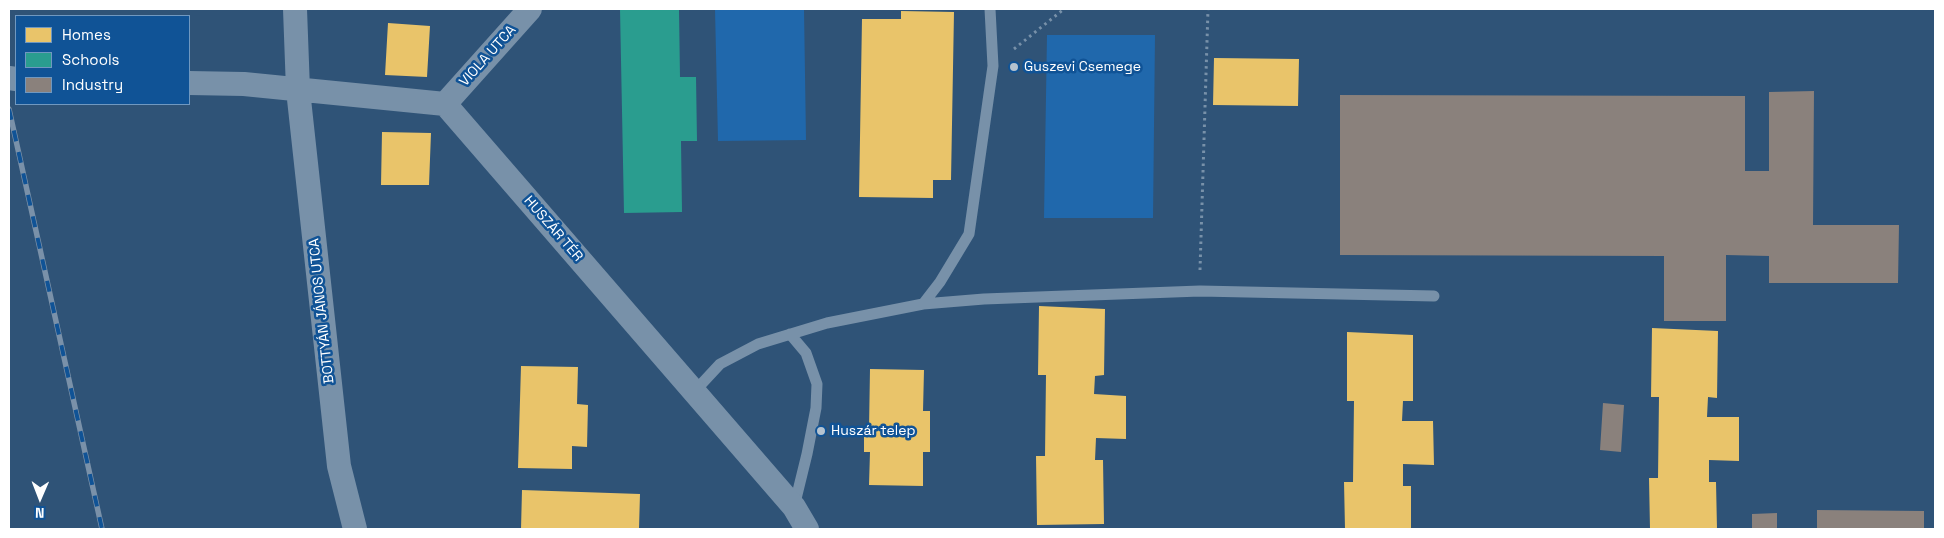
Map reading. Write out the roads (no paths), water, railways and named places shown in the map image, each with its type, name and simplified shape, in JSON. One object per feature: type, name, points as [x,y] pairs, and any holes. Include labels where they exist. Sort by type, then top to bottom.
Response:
[{"type":"street","points":[[295,9],[298,90]]},
{"type":"street","name":"VIOLA UTCA","points":[[445,104],[530,9]]},
{"type":"street","points":[[190,83],[244,84],[445,104]]},
{"type":"street","name":"BOTTYÁN JÁNOS UTCA","points":[[298,90],[339,466],[355,529]]},
{"type":"street","name":"HUSZÁR TÉR","points":[[445,104],[794,507],[806,529]]},
{"type":"lane","points":[[923,304],[940,282],[969,234],[993,66],[990,9]]},
{"type":"lane","points":[[694,392],[720,364],[758,344],[827,323],[923,304],[984,299],[1200,291],[1434,296]]},
{"type":"lane","points":[[790,334],[806,353],[817,384],[816,408],[808,454],[794,507]]},
{"type":"railway","points":[[9,109],[102,529]]},
{"type":"place","name":"Guszevi Csemege","points":[[1014,67]]},
{"type":"place","name":"Huszár telep","points":[[821,431]]}]
